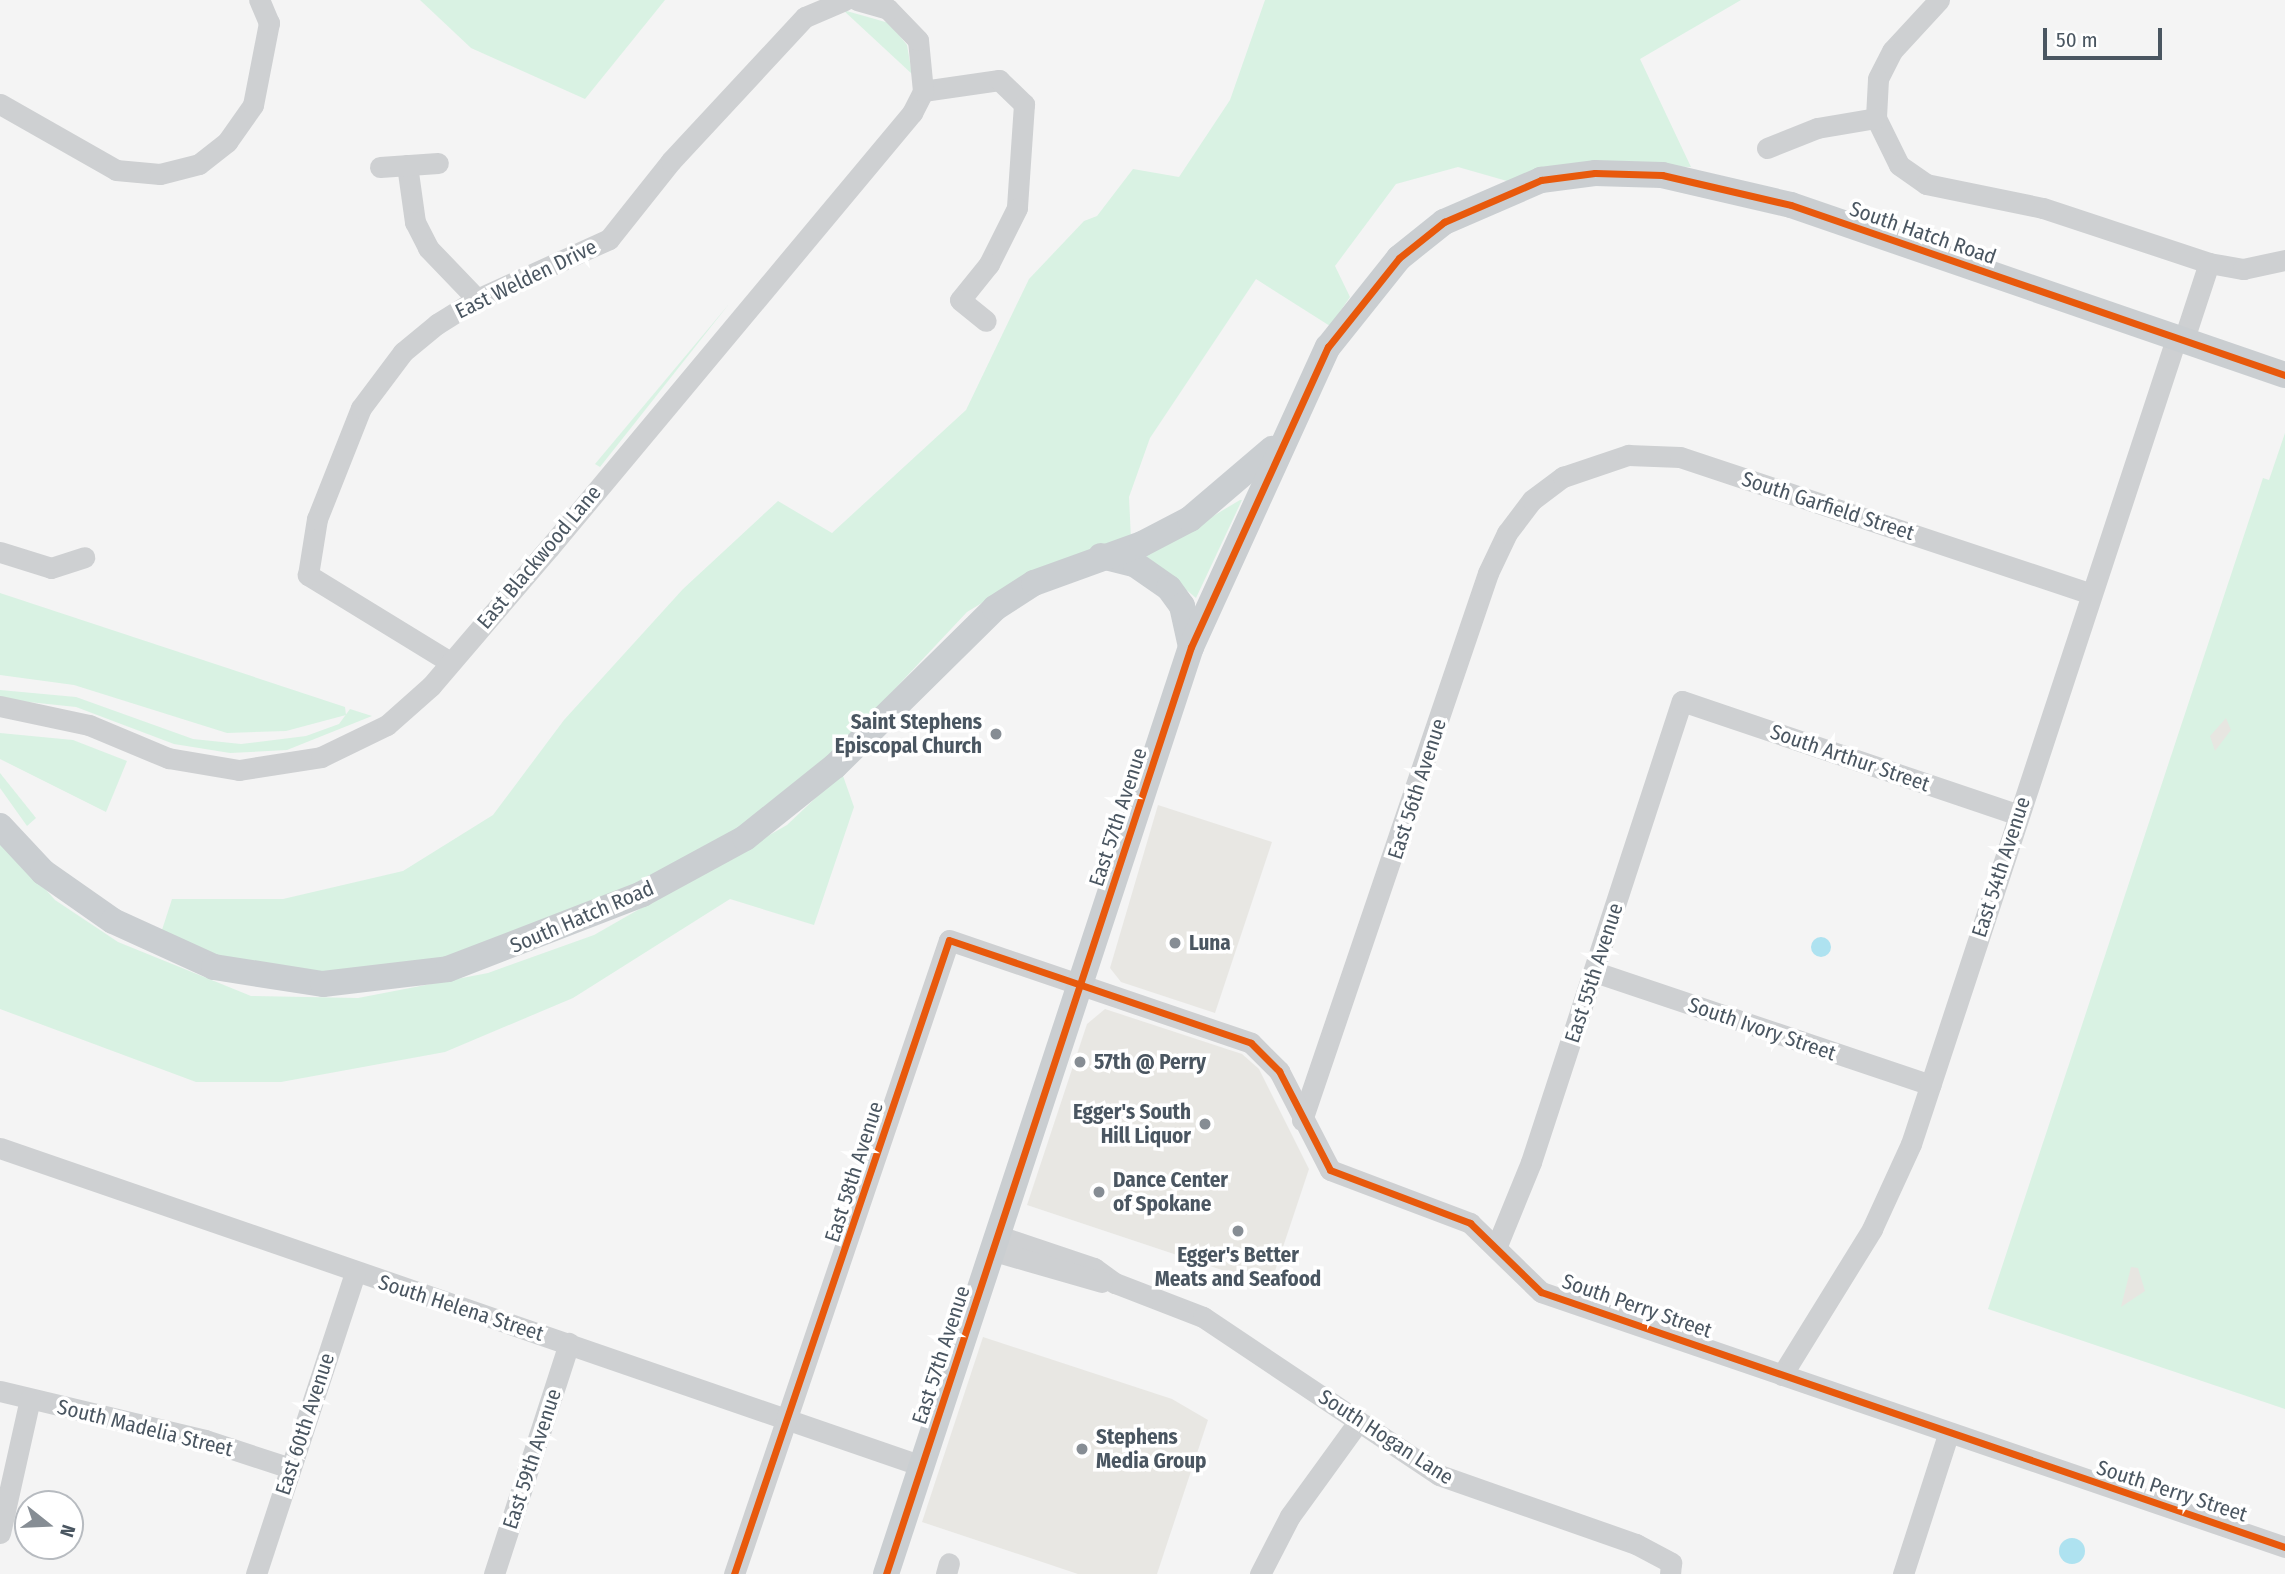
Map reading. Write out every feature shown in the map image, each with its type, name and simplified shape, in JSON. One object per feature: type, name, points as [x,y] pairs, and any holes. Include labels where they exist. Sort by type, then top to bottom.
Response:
[{"type":"main road","name":"South Hatch Road","points":[[1541,180],[1625,172],[1718,184],[2285,375]]},
{"type":"main road","name":"East 57th Avenue","points":[[886,1574],[1191,647],[1283,438],[1328,347],[1399,258],[1444,222],[1541,180]]},
{"type":"main road","name":"South Hatch Road","points":[[0,826],[43,872],[113,921],[215,967],[323,984],[448,970],[642,894],[745,838],[835,766],[995,608],[1099,555],[1142,544],[1190,519],[1283,438]]},
{"type":"main road","points":[[1099,555],[1136,565],[1169,588],[1182,606],[1191,647]]},
{"type":"street","points":[[0,104],[116,170],[160,174],[199,164],[227,142],[253,105],[269,23],[259,0]]},
{"type":"street","name":"East Welden Drive","points":[[450,662],[322,589],[306,567],[317,519],[361,408],[403,352],[477,299],[608,239],[671,160],[805,17],[845,0]]},
{"type":"street","points":[[857,0],[888,9],[907,24],[922,55],[923,91],[999,80],[1024,104],[1017,208],[989,264],[960,300],[986,321]]},
{"type":"street","points":[[1939,0],[1892,51],[1878,79],[1876,118],[1899,165],[1926,184],[2043,208],[2209,263],[2243,270],[2285,260]]},
{"type":"street","name":"East Blackwood Lane","points":[[0,706],[27,716],[89,725],[201,767],[275,766],[321,757],[387,725],[450,662],[901,126],[923,91]]},
{"type":"street","points":[[1767,148],[1816,128],[1876,118]]},
{"type":"street","points":[[380,167],[438,163]]},
{"type":"street","points":[[407,165],[415,222],[428,248],[477,299]]},
{"type":"street","name":"East 54th Avenue","points":[[1782,1375],[1893,1188],[1930,1085],[2091,594],[2209,263]]},
{"type":"street","name":"South Garfield Street","points":[[1563,477],[1628,455],[1679,457],[2091,594]]},
{"type":"street","name":"East 56th Avenue","points":[[1302,1120],[1488,573],[1507,533],[1532,500],[1563,477]]},
{"type":"street","points":[[0,552],[51,568],[84,558]]},
{"type":"street","name":"South Arthur Street","points":[[1682,701],[2018,814]]},
{"type":"street","name":"East 55th Avenue","points":[[1498,1243],[1595,972],[1682,701]]},
{"type":"street","name":"East Blackwood Lane","points":[[0,723],[27,716]]},
{"type":"street","name":"South Perry Street","points":[[949,940],[1251,1043],[1274,1063],[1302,1120],[1338,1176],[1470,1223],[1498,1243],[1517,1275],[1541,1292],[1948,1435],[2285,1546]]},
{"type":"street","name":"East 58th Avenue","points":[[734,1574],[791,1420],[949,940]]},
{"type":"street","name":"South Ivory Street","points":[[1595,972],[1930,1085]]},
{"type":"street","name":"South Helena Street","points":[[0,1148],[355,1273],[569,1343],[922,1466]]},
{"type":"street","name":"South Hogan Lane","points":[[996,1244],[1094,1268],[1115,1283],[1203,1317],[1358,1422],[1462,1486],[1636,1544],[1670,1569]]},
{"type":"street","name":"East 60th Avenue","points":[[256,1574],[355,1273]]},
{"type":"street","name":"East 59th Avenue","points":[[494,1574],[569,1343]]},
{"type":"street","name":"South Madelia Street","points":[[0,1391],[290,1468]]},
{"type":"street","points":[[0,1533],[30,1399]]},
{"type":"street","points":[[1261,1574],[1290,1516],[1358,1422]]},
{"type":"street","points":[[1903,1574],[1948,1435]]},
{"type":"shaded area","points":[[1158,805],[1272,842],[1215,1013],[1121,982],[1110,968]]},
{"type":"shaded area","points":[[1105,1009],[1242,1054],[1259,1069],[1309,1169],[1270,1286],[1027,1205],[1087,1024]]},
{"type":"shaded area","points":[[983,1337],[1172,1399],[1208,1420],[1157,1574],[1078,1574],[922,1522]]},
{"type":"green space","points":[[420,0],[665,0],[585,99],[471,48]]},
{"type":"green space","points":[[1265,0],[1741,0],[1640,59],[1691,167],[1581,164],[1507,181],[1458,167],[1396,184],[1335,266],[1350,297],[1330,326],[1256,279],[1150,438],[1129,497],[1131,539],[1028,575],[967,612],[844,743],[729,838],[606,900],[462,956],[367,972],[272,970],[205,953],[161,933],[172,899],[283,899],[403,871],[493,815],[564,720],[683,589],[778,501],[832,533],[966,410],[1029,279],[1084,221],[1097,216],[1133,169],[1179,177],[1230,100]]},
{"type":"green space","points":[[843,10],[889,23],[907,45],[912,74]]},
{"type":"green space","points":[[729,304],[600,467],[595,464]]},
{"type":"green space","points":[[2285,433],[2285,1409],[1988,1309],[2263,478],[2269,480]]},
{"type":"green space","points":[[1240,500],[1196,598],[1146,556]]},
{"type":"green space","points":[[0,593],[345,707],[346,715],[286,731],[227,733],[74,685],[0,675]]},
{"type":"green space","points":[[0,690],[76,697],[193,739],[241,744],[306,736],[339,724],[350,709],[372,716],[287,750],[230,753],[174,744],[76,707],[0,699]]},
{"type":"green space","points":[[0,733],[73,740],[127,761],[106,812],[0,759]]},
{"type":"green space","points":[[0,773],[36,818],[27,826],[0,788]]},
{"type":"green space","points":[[842,773],[854,807],[814,925],[730,899],[573,998],[445,1052],[281,1082],[196,1082],[0,1009],[0,838],[55,900],[118,942],[251,996],[358,998],[488,973],[594,935],[787,825]]},
{"type":"sand","points":[[2226,718],[2231,730],[2215,751],[2210,736]]},
{"type":"sand","points":[[2131,1267],[2138,1268],[2145,1291],[2121,1307]]},
{"type":"water","points":[[1821,937],[1828,940],[1831,947],[1828,954],[1821,957],[1814,954],[1811,947],[1814,940]]},
{"type":"water","points":[[2072,1538],[2081,1542],[2085,1551],[2081,1560],[2072,1564],[2063,1560],[2059,1551],[2063,1542]]},
{"type":"cycle path","points":[[886,1574],[1191,647],[1328,347],[1399,258],[1444,222],[1541,180],[1595,173],[1662,175],[1791,205],[2285,375]]},
{"type":"cycle path","points":[[734,1574],[949,940],[1251,1043],[1279,1071],[1330,1170],[1470,1223],[1541,1292],[2285,1547]]},
{"type":"place","name":"Saint Stephens Episcopal Church","points":[[996,734]]},
{"type":"place","name":"Luna","points":[[1175,943]]},
{"type":"place","name":"57th @ Perry","points":[[1080,1062]]},
{"type":"place","name":"Egger's South Hill Liquor","points":[[1205,1124]]},
{"type":"place","name":"Dance Center of Spokane","points":[[1099,1192]]},
{"type":"place","name":"Egger's Better Meats and Seafood","points":[[1238,1231]]},
{"type":"place","name":"Stephens Media Group","points":[[1082,1449]]}]
